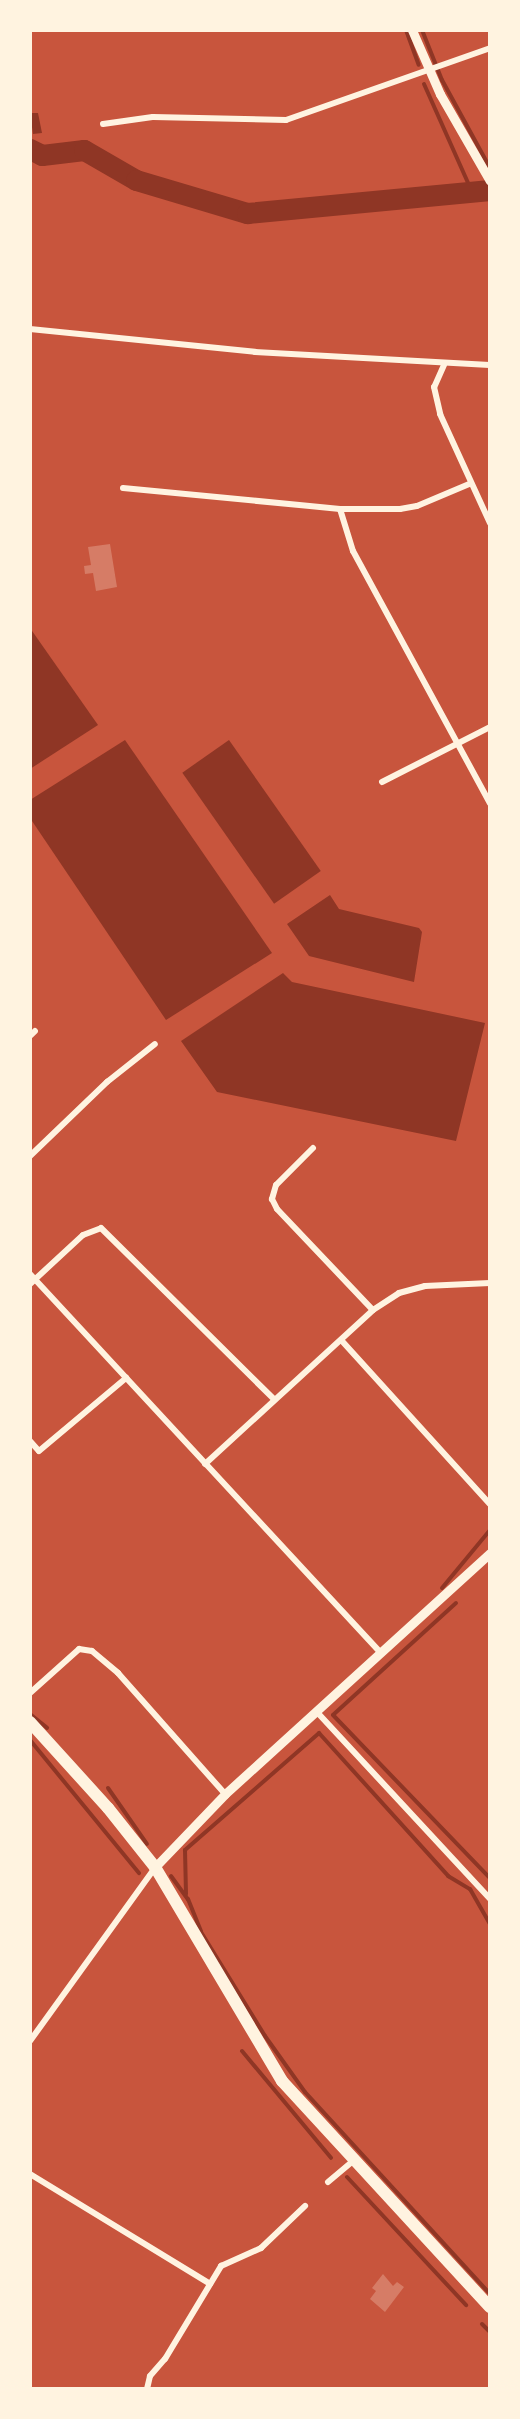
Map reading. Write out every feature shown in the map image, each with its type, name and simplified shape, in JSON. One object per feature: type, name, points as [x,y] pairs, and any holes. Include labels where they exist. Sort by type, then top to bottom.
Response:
[{"type":"main road","points":[[30,1722],[108,1808],[155,1867],[282,2081],[353,2161],[490,2307]]},
{"type":"street","points":[[412,30],[428,69],[490,181]]},
{"type":"street","points":[[103,124],[153,117],[286,120],[490,48]]},
{"type":"street","points":[[30,329],[255,352],[444,365],[490,365]]},
{"type":"street","points":[[444,365],[434,387],[469,484],[490,523]]},
{"type":"street","points":[[123,488],[340,509],[417,507],[469,484]]},
{"type":"street","points":[[340,509],[353,551],[459,740],[490,803]]},
{"type":"street","points":[[382,782],[459,740],[490,727]]},
{"type":"street","points":[[30,1156],[107,1082],[155,1044]]},
{"type":"street","points":[[313,1148],[276,1185],[272,1199],[284,1217],[373,1310]]},
{"type":"street","points":[[274,1399],[101,1228],[83,1235],[32,1279],[381,1653]]},
{"type":"street","points":[[205,1464],[274,1399],[342,1341],[373,1310],[399,1293],[425,1286],[490,1282]]},
{"type":"street","points":[[342,1341],[490,1504]]},
{"type":"street","points":[[30,1442],[39,1451],[126,1378]]},
{"type":"street","points":[[30,2041],[155,1867],[225,1794],[490,1552]]},
{"type":"street","points":[[30,1693],[79,1649],[92,1650],[118,1673],[225,1794]]},
{"type":"street","points":[[316,1711],[490,1899]]},
{"type":"street","points":[[328,2182],[353,2161]]},
{"type":"street","points":[[30,2174],[210,2284]]},
{"type":"street","points":[[147,2389],[150,2376],[165,2359],[226,2261],[261,2248],[305,2206]]},
{"type":"shaded area","points":[[30,113],[38,113],[42,133],[33,134]]},
{"type":"shaded area","points":[[30,628],[98,725],[30,769]]},
{"type":"shaded area","points":[[125,740],[272,953],[166,1020],[30,818],[30,800]]},
{"type":"shaded area","points":[[229,740],[321,871],[274,904],[182,773]]},
{"type":"shaded area","points":[[330,895],[339,909],[419,928],[422,932],[414,982],[309,956],[287,924]]},
{"type":"shaded area","points":[[283,973],[292,982],[485,1023],[456,1141],[217,1092],[181,1041]]},
{"type":"building","points":[[110,544],[117,587],[96,591],[93,573],[85,574],[84,566],[91,565],[88,547]]},
{"type":"building","points":[[383,2274],[393,2286],[397,2282],[404,2287],[385,2312],[370,2299],[376,2291],[372,2288]]},
{"type":"waterway","points":[[406,30],[419,65]]},
{"type":"waterway","points":[[422,30],[442,80],[490,168]]},
{"type":"waterway","points":[[424,84],[472,192]]},
{"type":"waterway","points":[[30,149],[42,155],[84,150],[136,180],[247,213],[490,190]]},
{"type":"waterway","points":[[442,1588],[490,1530]]},
{"type":"waterway","points":[[456,1603],[333,1715],[490,1878]]},
{"type":"waterway","points":[[30,1714],[47,1728]]},
{"type":"waterway","points":[[186,1894],[185,1850],[319,1733],[448,1876],[470,1889],[490,1924]]},
{"type":"waterway","points":[[30,1740],[139,1873]]},
{"type":"waterway","points":[[108,1788],[147,1844]]},
{"type":"waterway","points":[[171,1876],[188,1899],[201,1932],[265,2036],[305,2092],[490,2294]]},
{"type":"waterway","points":[[242,2051],[331,2158]]},
{"type":"waterway","points":[[347,2177],[466,2305]]},
{"type":"waterway","points":[[482,2324],[490,2332]]}]
